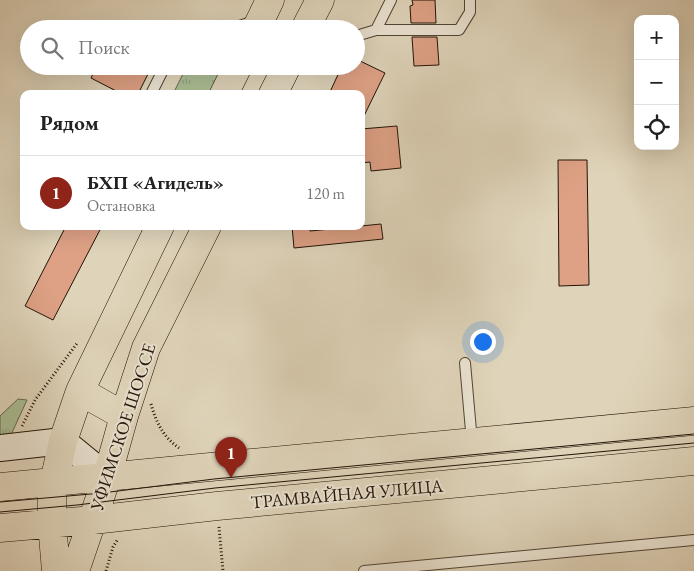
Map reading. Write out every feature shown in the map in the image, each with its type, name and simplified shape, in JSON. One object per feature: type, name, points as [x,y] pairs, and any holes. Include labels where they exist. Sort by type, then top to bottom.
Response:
[{"type":"main road","points":[[310,20],[320,0]]},
{"type":"main road","points":[[226,90],[234,75]]},
{"type":"main road","points":[[275,90],[282,75]]},
{"type":"main road","points":[[56,571],[52,523],[54,482],[63,441],[80,391],[158,230]]},
{"type":"main road","name":"УФИМСКОЕ ШОССЕ","points":[[75,571],[107,477],[146,348],[205,230]]},
{"type":"main road","points":[[80,391],[124,416]]},
{"type":"main road","points":[[0,487],[694,421]]},
{"type":"main road","name":"ТРАМВАЙНАЯ УЛИЦА","points":[[0,528],[694,461]]},
{"type":"street","points":[[6,447],[63,441],[107,477]]},
{"type":"lane","points":[[376,30],[390,3],[378,0]]},
{"type":"lane","points":[[365,33],[376,30],[459,30],[470,12],[470,0]]},
{"type":"lane","points":[[153,90],[160,75]]},
{"type":"lane","points":[[465,363],[472,443]]},
{"type":"lane","points":[[364,571],[694,540]]},
{"type":"path","points":[[6,447],[35,400],[79,340]]},
{"type":"path","points":[[149,398],[155,418],[162,432],[185,453]]},
{"type":"path","points":[[218,522],[223,571]]},
{"type":"green space","points":[[182,75],[220,75],[212,90],[175,90]]},
{"type":"green space","points":[[18,399],[27,400],[10,437],[0,438],[0,416]]},
{"type":"building","points":[[412,0],[435,0],[436,23],[411,23],[410,6],[413,5]]},
{"type":"building","points":[[412,37],[437,37],[439,65],[414,66]]},
{"type":"building","points":[[365,63],[385,73],[365,114],[365,90],[331,90],[338,75],[365,75]]},
{"type":"building","points":[[92,75],[148,75],[140,90],[114,90],[91,78]]},
{"type":"building","points":[[397,126],[401,168],[371,171],[370,162],[365,163],[365,129]]},
{"type":"building","points":[[558,160],[587,160],[589,285],[559,286]]},
{"type":"building","points":[[381,224],[383,239],[294,248],[292,230],[365,230],[365,226]]},
{"type":"building","points":[[64,230],[100,230],[53,320],[25,306]]},
{"type":"tram line","points":[[0,502],[102,493],[214,479],[694,434]]},
{"type":"tram line","points":[[0,512],[77,505],[215,488],[694,443]]},
{"type":"place","name":"БХП «Агидель»","points":[[231,478]]}]
